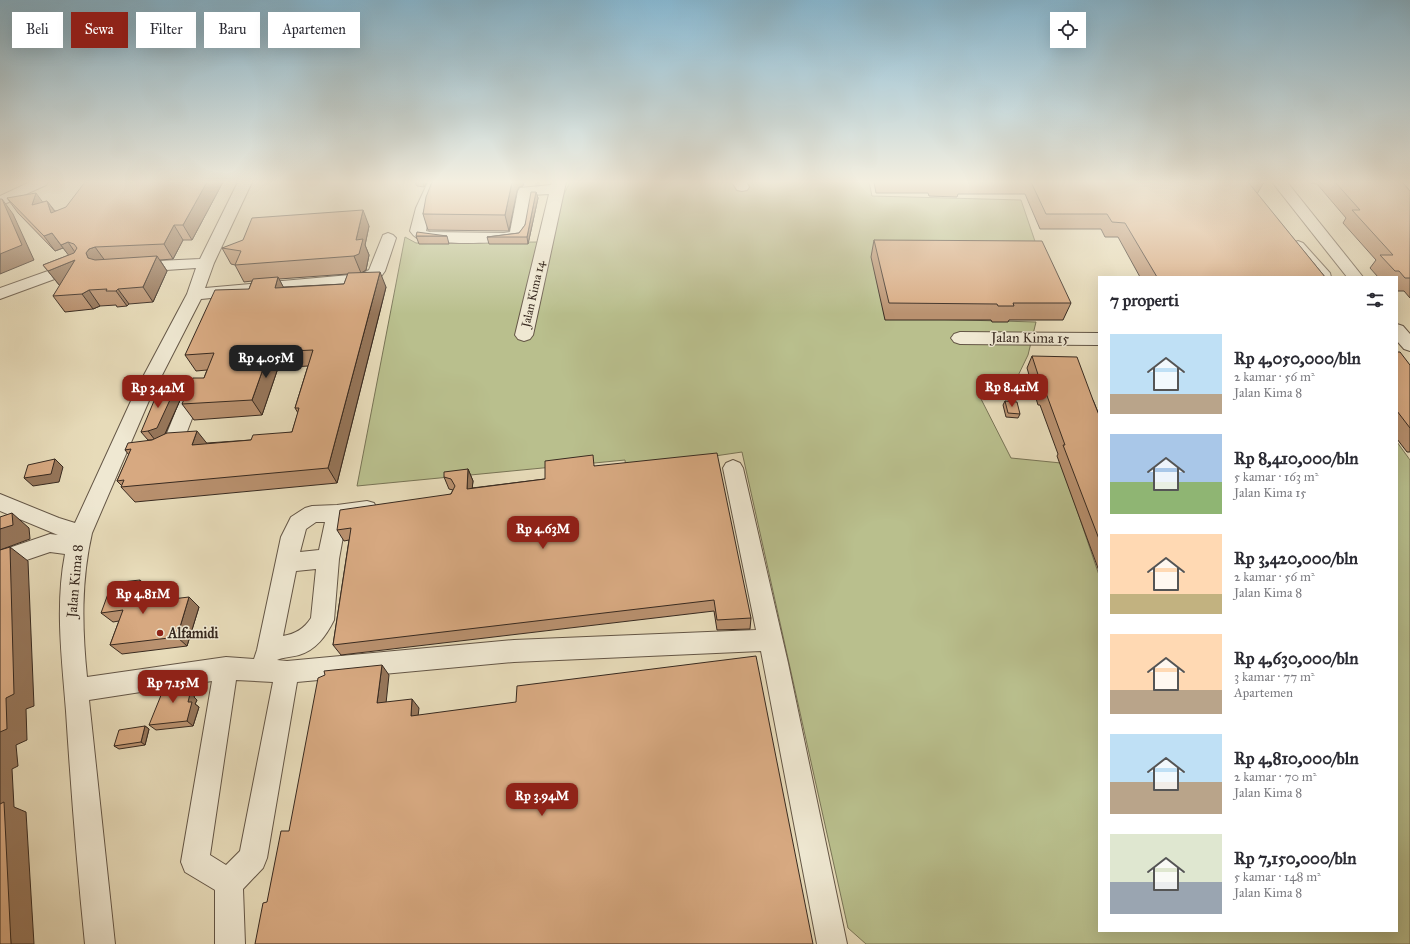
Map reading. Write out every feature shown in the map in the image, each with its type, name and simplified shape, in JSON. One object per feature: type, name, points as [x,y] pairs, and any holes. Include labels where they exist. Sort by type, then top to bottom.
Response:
[{"type":"street","name":"Jalan Kima 8","points":[[100,944],[86,820],[70,608],[79,539],[145,390],[195,294],[206,263],[224,226]]},
{"type":"street","points":[[419,226],[418,231],[420,234],[429,237],[504,238],[514,236],[518,226]]},
{"type":"street","name":"Jalan Kima 14","points":[[524,335],[549,226]]},
{"type":"street","points":[[1314,226],[1354,276]]},
{"type":"street","points":[[1287,234],[1325,276],[1354,276]]},
{"type":"street","points":[[195,294],[364,280],[370,278],[377,271],[388,238]]},
{"type":"street","points":[[122,268],[206,263]]},
{"type":"street","points":[[0,294],[79,264]]},
{"type":"street","name":"Jalan Kima 15","points":[[960,338],[1098,339]]},
{"type":"street","points":[[118,450],[160,448],[168,446],[173,442],[194,392],[191,389],[145,390]]},
{"type":"street","points":[[733,468],[776,663],[832,944]]},
{"type":"street","points":[[0,502],[54,525],[79,539]]},
{"type":"street","points":[[265,660],[292,537],[298,523],[312,514],[337,513],[385,506]]},
{"type":"street","points":[[76,690],[226,668],[265,660],[299,644],[316,632],[322,620],[328,558],[337,513]]},
{"type":"street","points":[[0,560],[50,543],[79,539]]},
{"type":"street","points":[[287,562],[328,558]]},
{"type":"street","points":[[265,660],[287,672],[514,651],[770,640]]},
{"type":"street","points":[[226,668],[195,862],[229,883]]},
{"type":"street","points":[[230,944],[229,883],[253,858],[287,672]]},
{"type":"green space","points":[[548,226],[1030,226],[1041,259],[889,318],[1036,322],[1028,355],[1014,384],[979,395],[1011,458],[1061,463],[1098,572],[1098,932],[1398,932],[1398,443],[1410,460],[1410,944],[866,944],[848,928],[742,452],[626,469],[625,460],[357,486],[405,237],[416,243],[540,242]]},
{"type":"building","points":[[0,226],[14,226],[22,245],[0,254]]},
{"type":"building","points":[[34,226],[173,226],[164,244],[95,247],[89,249],[86,253],[88,258],[95,260],[157,256],[143,287],[118,289],[116,291],[106,291],[107,289],[89,290],[82,294],[53,296],[75,260],[48,271],[43,265],[74,253],[77,248],[74,244],[68,242],[61,245],[52,233],[44,236]]},
{"type":"building","points":[[249,226],[359,226],[356,240],[363,239],[359,254],[354,256],[235,265],[241,251],[222,248],[243,240]]},
{"type":"building","points":[[524,226],[529,226],[527,237],[487,237],[519,233]]},
{"type":"building","points":[[1127,226],[1284,226],[1324,276],[1156,276]]},
{"type":"building","points":[[1367,226],[1410,226],[1410,278],[1405,278],[1399,271],[1395,271],[1380,255],[1393,255]]},
{"type":"building","points":[[417,232],[447,236],[416,236]]},
{"type":"building","points":[[874,240],[1042,241],[1071,303],[1013,303],[1014,306],[998,306],[997,304],[889,303]]},
{"type":"building","points":[[380,272],[328,468],[121,487],[124,480],[117,481],[131,449],[125,450],[128,443],[152,440],[167,433],[197,431],[192,445],[251,440],[253,435],[292,432],[299,408],[295,408],[313,350],[269,352],[252,400],[182,404],[193,378],[204,378],[214,353],[185,355],[215,290],[249,289],[253,279],[278,277],[275,288],[344,284],[348,273]]},
{"type":"building","points":[[1398,352],[1400,352],[1410,365],[1410,428],[1398,412]]},
{"type":"building","points":[[1032,356],[1077,357],[1098,412],[1098,536],[1063,445],[1065,445],[1046,393],[1044,393]]},
{"type":"building","points":[[159,389],[175,389],[157,428],[141,432]]},
{"type":"building","points":[[1005,401],[1017,402],[1020,414],[1008,413]]},
{"type":"building","points":[[717,453],[751,618],[717,620],[714,600],[333,645],[351,528],[337,530],[340,510],[451,494],[455,486],[451,479],[444,477],[444,472],[468,469],[467,489],[545,479],[545,461],[593,455],[594,466]]},
{"type":"building","points":[[55,459],[51,474],[24,478],[28,465]]},
{"type":"building","points":[[12,513],[13,525],[0,529],[0,517]]},
{"type":"building","points":[[10,547],[14,694],[6,698],[7,729],[0,732],[0,550]]},
{"type":"building","points":[[140,580],[131,604],[189,597],[177,637],[110,645],[123,610],[101,613],[112,583]]},
{"type":"building","points":[[756,656],[813,944],[255,944],[263,903],[267,902],[281,831],[289,831],[318,678],[325,675],[324,671],[382,665],[377,703],[412,699],[411,716],[516,702],[517,686]]},
{"type":"building","points":[[191,679],[186,695],[190,694],[188,702],[192,702],[187,721],[149,725],[166,683]]},
{"type":"building","points":[[145,726],[141,742],[114,746],[119,730]]},
{"type":"building","points":[[4,802],[11,944],[0,944],[0,804]]},
{"type":"place","name":"Alfamidi","points":[[160,633]]}]
